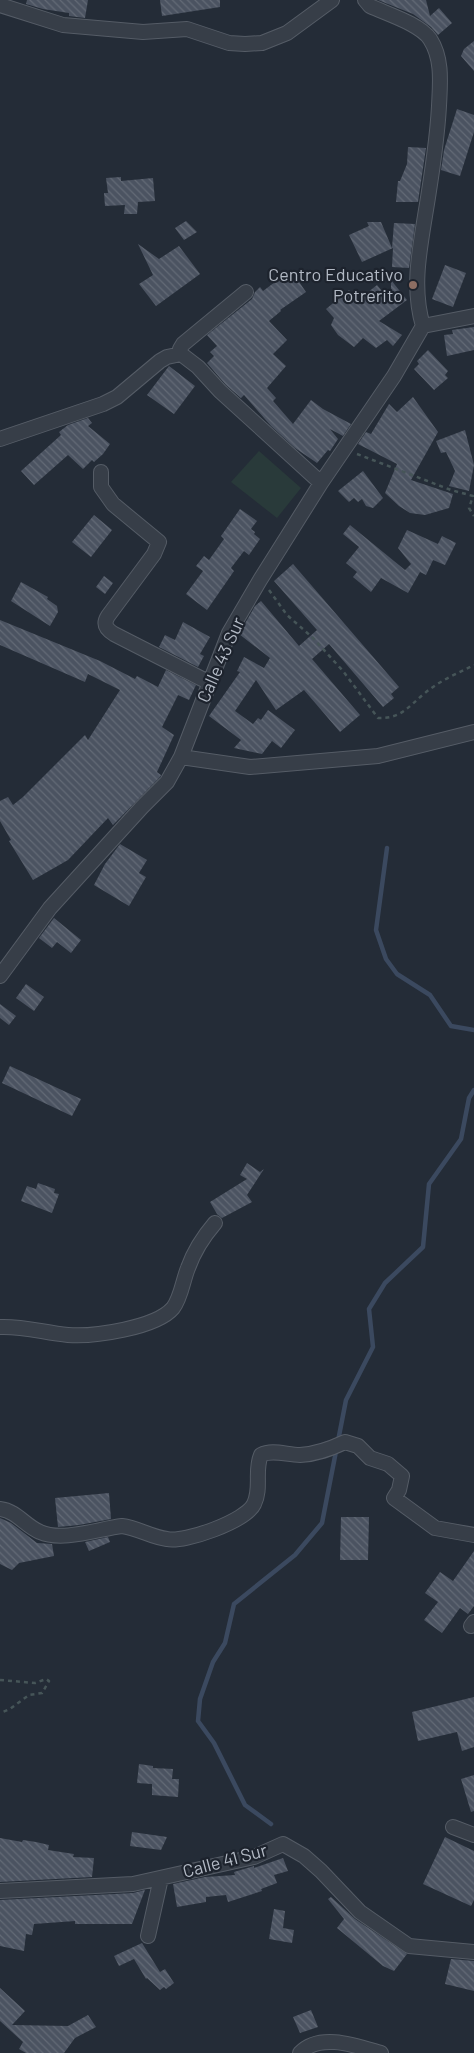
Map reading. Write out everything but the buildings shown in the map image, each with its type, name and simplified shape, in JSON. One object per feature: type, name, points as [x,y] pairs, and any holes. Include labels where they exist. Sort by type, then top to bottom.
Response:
[{"type":"street","points":[[0,5],[64,25],[143,32],[187,29],[229,43],[246,44],[262,43],[287,32],[332,0]]},
{"type":"street","points":[[365,0],[370,6],[419,28],[429,38],[440,68],[437,137],[416,279],[419,313],[423,326],[474,316]]},
{"type":"street","points":[[246,292],[183,344],[180,349],[181,354],[198,367],[220,391],[321,484]]},
{"type":"street","name":"Calle 43 Sur","points":[[0,976],[50,908],[167,782],[181,757],[230,633],[260,580],[321,484],[394,376],[423,326]]},
{"type":"street","points":[[0,439],[104,404],[117,397],[160,361],[167,357],[181,354]]},
{"type":"street","points":[[101,472],[101,487],[113,504],[160,542],[154,554],[108,616],[105,621],[106,626],[114,634],[210,683]]},
{"type":"street","points":[[181,757],[250,767],[378,756],[474,732]]},
{"type":"street","points":[[0,1327],[14,1326],[68,1335],[80,1335],[119,1331],[154,1319],[173,1308],[198,1247],[216,1223]]},
{"type":"street","points":[[0,1509],[9,1510],[40,1533],[58,1537],[122,1526],[168,1540],[182,1539],[220,1526],[251,1510],[257,1498],[260,1484],[258,1467],[261,1455],[269,1452],[301,1455],[322,1452],[345,1442],[358,1446],[370,1458],[388,1464],[402,1476],[399,1490],[394,1498],[405,1507],[435,1528],[474,1535]]},
{"type":"street","points":[[453,1827],[474,1835]]},
{"type":"street","name":"Calle 41 Sur","points":[[0,1891],[133,1884],[254,1857],[283,1844],[304,1856],[321,1871],[360,1912],[409,1946],[474,1952]]},
{"type":"street","points":[[148,1936],[162,1878]]},
{"type":"street","points":[[300,2053],[319,2042],[348,2044],[382,2053]]},
{"type":"path","points":[[344,449],[451,490],[473,496],[469,508],[474,516]]},
{"type":"path","points":[[260,580],[279,602],[287,615],[313,638],[343,671],[378,718],[390,718],[405,711],[425,693],[474,665]]},
{"type":"path","points":[[0,1680],[35,1683],[46,1679],[49,1681],[42,1693],[29,1696],[10,1709],[0,1713]]},
{"type":"shaded area","points":[[259,451],[301,488],[277,518],[231,482]]},
{"type":"waterway","points":[[387,848],[376,930],[386,959],[397,974],[430,995],[451,1026],[474,1030]]},
{"type":"waterway","points":[[271,1824],[245,1805],[214,1743],[198,1721],[200,1699],[213,1662],[225,1643],[234,1604],[295,1555],[322,1523],[346,1400],[373,1347],[369,1309],[385,1283],[423,1247],[429,1184],[461,1139],[469,1098],[474,1090]]},
{"type":"place","name":"Centro Educativo Potrerito","points":[[413,285]]}]
